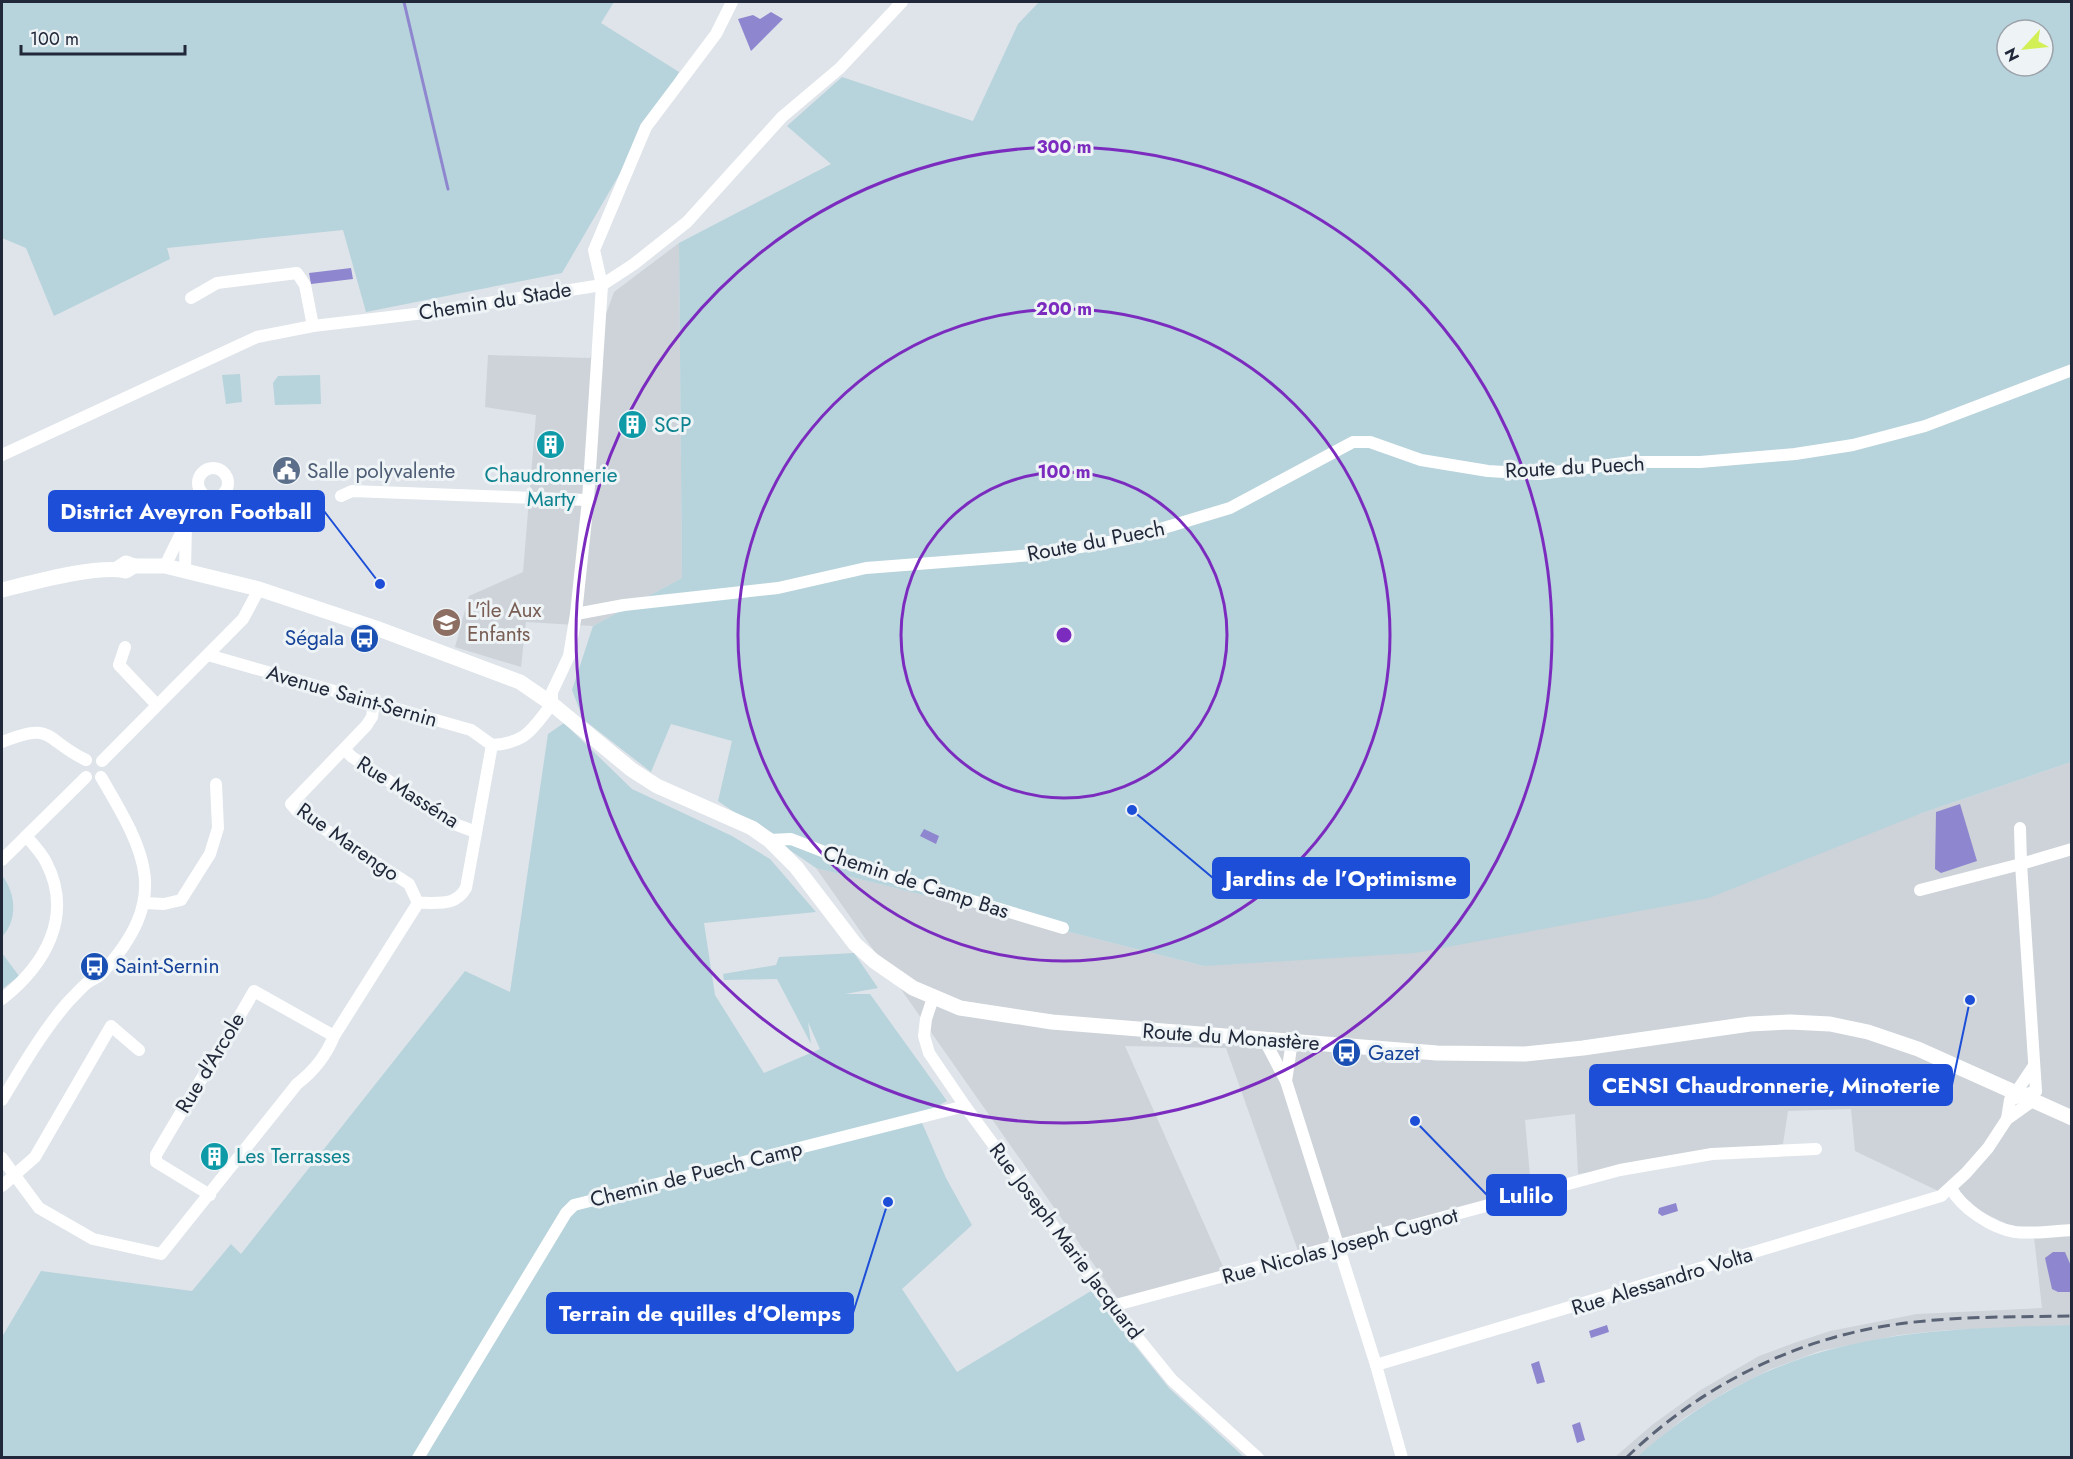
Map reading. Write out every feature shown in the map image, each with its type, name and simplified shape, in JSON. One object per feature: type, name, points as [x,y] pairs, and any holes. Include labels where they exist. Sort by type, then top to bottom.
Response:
[{"type":"street","points":[[2,1158],[39,1208],[93,1239],[161,1254],[297,1084],[310,1074],[328,1051],[334,1036],[418,903],[450,903],[461,897],[466,888],[492,745],[510,744],[527,736],[552,704],[552,692],[569,656],[576,614],[588,500],[602,285],[594,250],[646,127],[716,34],[732,2]]},
{"type":"street","name":"Chemin du Stade","points":[[2,455],[257,337],[312,326],[424,313],[602,285],[634,264],[687,222],[782,117],[840,68],[902,2]]},
{"type":"street","points":[[191,298],[217,283],[297,273],[305,285],[312,326]]},
{"type":"street","name":"Route du Puech","points":[[576,614],[624,605],[778,588],[866,568],[1033,555],[1139,536],[1230,508],[1353,442],[1370,442],[1421,460],[1488,471],[1539,474],[1632,462],[1700,462],[1795,454],[1852,445],[1925,426],[2072,370]]},
{"type":"street","points":[[341,496],[352,491],[588,500]]},
{"type":"street","points":[[185,571],[186,523],[190,504],[202,494]]},
{"type":"street","points":[[165,566],[186,523]]},
{"type":"street","name":"Route du Monastère","points":[[2,590],[117,569],[126,571],[134,566],[165,566],[259,590],[376,628],[520,682],[552,704],[632,770],[657,786],[752,828],[770,840],[796,867],[855,944],[894,976],[933,998],[960,1008],[1015,1018],[1437,1053],[1498,1054],[1583,1048],[1750,1024],[1790,1022],[1830,1024],[1893,1040],[2072,1118]]},
{"type":"street","points":[[102,761],[243,619],[259,590]]},
{"type":"street","points":[[125,647],[119,665],[157,705]]},
{"type":"street","name":"Avenue Saint-Sernin","points":[[208,655],[471,730],[492,745]]},
{"type":"street","name":"Rue Marengo","points":[[374,701],[372,717],[366,726],[291,804],[298,812],[409,884],[418,903]]},
{"type":"street","points":[[2,742],[37,731],[50,736],[71,753],[86,760],[96,758],[102,761],[105,771],[101,777],[92,780],[86,777],[83,767],[86,760]]},
{"type":"street","name":"Rue Masséna","points":[[344,749],[352,757],[457,825],[476,832]]},
{"type":"street","points":[[2,860],[86,777]]},
{"type":"street","points":[[2,1100],[39,1040],[65,1005],[88,982],[100,976],[122,950],[145,903],[142,859],[135,836],[101,777]]},
{"type":"street","points":[[145,903],[164,904],[182,900],[210,854],[218,828],[216,784]]},
{"type":"street","points":[[2020,828],[2033,1066],[2019,1088],[2022,1095]]},
{"type":"street","points":[[2,999],[30,973],[51,943],[58,914],[55,882],[45,860],[26,836]]},
{"type":"street","name":"Chemin de Camp Bas","points":[[770,840],[791,839],[879,873],[1063,928]]},
{"type":"street","points":[[1920,890],[2072,849]]},
{"type":"street","name":"Rue d'Arcole","points":[[210,1195],[156,1162],[156,1155],[187,1101],[209,1070],[254,991],[334,1036]]},
{"type":"street","name":"Rue Joseph Marie Jacquard","points":[[933,998],[926,1019],[924,1036],[929,1053],[965,1106],[1112,1306],[1172,1380],[1258,1458]]},
{"type":"street","points":[[2,1186],[35,1157],[111,1026],[139,1050]]},
{"type":"street","points":[[1264,1039],[1286,1081],[1377,1365],[1402,1458]]},
{"type":"street","points":[[1286,1081],[1292,1041]]},
{"type":"street","name":"Rue Alessandro Volta","points":[[1377,1365],[1941,1196],[1988,1148],[2007,1119],[2028,1104],[2022,1095]]},
{"type":"street","name":"Chemin de Puech Camp","points":[[418,1458],[522,1282],[566,1213],[574,1205],[965,1106]]},
{"type":"street","name":"Rue Nicolas Joseph Cugnot","points":[[1112,1306],[1643,1165],[1712,1154],[1816,1149]]},
{"type":"street","points":[[1951,1188],[1958,1200],[1967,1208],[2013,1232],[2072,1230]]},
{"type":"shaded area","points":[[2,2],[614,2],[601,23],[679,72],[562,273],[366,312],[343,230],[167,248],[170,259],[54,316],[26,248],[2,238]]},
{"type":"shaded area","points":[[1039,2],[2071,2],[2071,762],[1922,813],[1709,898],[1415,953],[1204,966],[816,868],[718,801],[732,741],[671,724],[651,772],[583,719],[572,690],[593,626],[682,578],[679,243],[831,164],[787,126],[842,77],[973,121],[1018,24]]},
{"type":"shaded area","points":[[771,12],[783,19],[751,51],[738,19],[753,15],[760,19]]},
{"type":"shaded area","points":[[679,243],[682,578],[593,626],[526,622],[521,667],[455,647],[469,596],[523,572],[536,415],[485,407],[488,355],[590,358],[614,292]]},
{"type":"shaded area","points":[[351,268],[353,279],[311,284],[309,273]]},
{"type":"shaded area","points":[[240,374],[242,402],[226,404],[222,375]]},
{"type":"shaded area","points":[[320,375],[321,404],[275,405],[273,383],[278,376]]},
{"type":"shaded area","points":[[564,723],[632,789],[732,836],[770,859],[816,912],[704,923],[715,995],[764,1073],[820,1049],[808,1022],[811,1044],[777,979],[724,980],[723,974],[776,965],[779,957],[854,953],[878,988],[845,994],[870,994],[947,1101],[919,1116],[946,1178],[972,1225],[902,1289],[957,1372],[1091,1291],[1169,1388],[1244,1457],[2,1457],[2,1337],[41,1271],[192,1291],[231,1244],[241,1254],[465,971],[510,992],[548,734]]},
{"type":"shaded area","points":[[2071,762],[2071,1325],[1947,1330],[1899,1335],[1820,1351],[1771,1369],[1727,1391],[1684,1418],[1637,1457],[1615,1457],[1652,1425],[1699,1391],[1759,1356],[1794,1343],[1830,1331],[1917,1314],[2042,1308],[2034,1237],[1855,1151],[1851,1109],[1788,1111],[1783,1144],[1578,1174],[1575,1114],[1525,1120],[1531,1187],[1298,1251],[1226,1048],[1125,1046],[1225,1271],[1123,1306],[816,868],[1204,966],[1922,813]]},
{"type":"shaded area","points":[[1960,804],[1977,861],[1941,873],[1935,869],[1936,812]]},
{"type":"shaded area","points":[[924,829],[939,836],[936,844],[920,836]]},
{"type":"shaded area","points":[[2,875],[10,890],[13,914],[2,937]]},
{"type":"shaded area","points":[[2,953],[19,976],[2,989]]},
{"type":"shaded area","points":[[1676,1203],[1678,1211],[1662,1216],[1658,1213],[1659,1208]]},
{"type":"shaded area","points":[[2053,1252],[2065,1252],[2071,1266],[2071,1292],[2058,1292],[2052,1289],[2045,1258]]},
{"type":"shaded area","points":[[1607,1325],[1609,1332],[1591,1338],[1589,1331]]},
{"type":"shaded area","points":[[2071,1325],[2071,1457],[1637,1457],[1688,1417],[1738,1386],[1789,1363],[1840,1347],[1893,1337],[1949,1331]]},
{"type":"shaded area","points":[[1539,1361],[1545,1382],[1537,1384],[1531,1364]]},
{"type":"shaded area","points":[[1580,1422],[1585,1440],[1577,1443],[1572,1425]]},
{"type":"waterway","points":[[404,2],[448,189]]},
{"type":"railway","points":[[1626,1458],[1654,1433],[1714,1390],[1746,1372],[1814,1344],[1849,1333],[1932,1320],[2072,1316]]},
{"type":"place","name":"SCP","points":[[633,425]]},
{"type":"place","name":"Chaudronnerie Marty","points":[[551,444]]},
{"type":"place","name":"Salle polyvalente","points":[[286,471]]},
{"type":"place","name":"District Aveyron Football","points":[[380,584]]},
{"type":"place","name":"L'île Aux Enfants","points":[[446,622]]},
{"type":"place","name":"Ségala","points":[[365,638]]},
{"type":"place","name":"Jardins de l’Optimisme","points":[[1132,810]]},
{"type":"place","name":"Saint-Sernin","points":[[94,966]]},
{"type":"place","name":"CENSI Chaudronnerie, Minoterie","points":[[1970,1000]]},
{"type":"place","name":"Gazet","points":[[1347,1053]]},
{"type":"place","name":"Lulilo","points":[[1415,1121]]},
{"type":"place","name":"Les Terrasses","points":[[215,1156]]},
{"type":"place","name":"Terrain de quilles d'Olemps","points":[[888,1202]]}]
